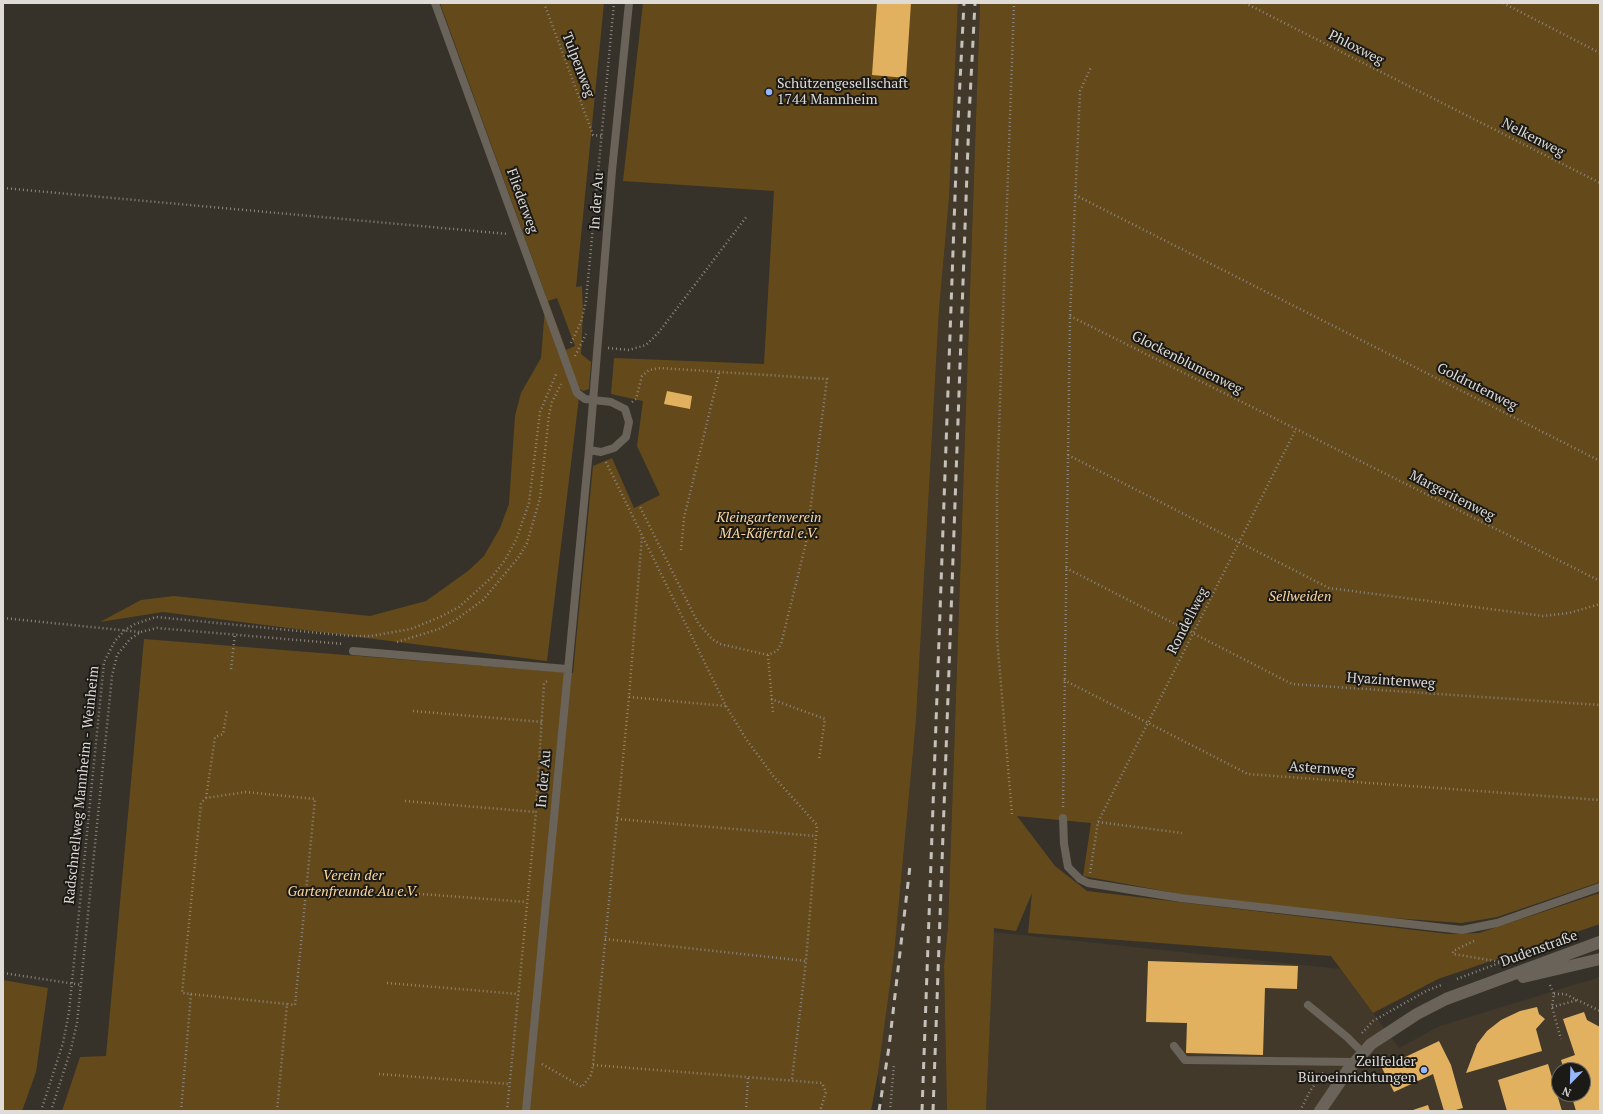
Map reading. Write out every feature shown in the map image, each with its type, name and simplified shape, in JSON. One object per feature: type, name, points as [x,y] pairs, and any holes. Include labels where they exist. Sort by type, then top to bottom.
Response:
[{"type":"street","name":"Dudenstraße","points":[[1320,1111],[1355,1062],[1371,1044],[1417,1014],[1446,999],[1600,942]]},
{"type":"street","name":"Dudenstraße","points":[[1489,984],[1545,973],[1600,959]]},
{"type":"lane","name":"Fliederweg","points":[[435,3],[521,235],[577,392],[585,399],[592,400]]},
{"type":"lane","name":"In der Au","points":[[526,1111],[589,450],[592,400],[629,3]]},
{"type":"lane","points":[[589,450],[601,452],[614,448],[626,437],[629,422],[625,409],[611,402],[592,400]]},
{"type":"lane","points":[[353,651],[567,670]]},
{"type":"lane","points":[[1063,818],[1064,844],[1068,867],[1080,879],[1088,883],[1181,898],[1462,930],[1497,923],[1600,887]]},
{"type":"lane","points":[[1308,1005],[1347,1037],[1363,1053]]},
{"type":"lane","points":[[1174,1046],[1185,1060],[1355,1062]]},
{"type":"path","name":"Tulpenweg","points":[[544,3],[593,135]]},
{"type":"path","name":"Radschnellweg Mannheim - Weinheim","points":[[41,1111],[63,1043],[72,985],[104,662],[112,645],[125,630],[143,620],[168,618],[350,636],[371,636],[411,629],[440,617],[459,606],[492,577],[505,560],[516,540],[529,503],[540,412],[546,393],[576,334],[586,301],[614,3]]},
{"type":"path","points":[[1012,814],[997,638],[997,487],[1014,3]]},
{"type":"path","name":"Phloxweg","points":[[1245,3],[1457,111]]},
{"type":"path","points":[[1503,3],[1600,53]]},
{"type":"path","points":[[1063,818],[1070,316],[1080,91],[1091,66]]},
{"type":"path","name":"Nelkenweg","points":[[1457,111],[1600,183]]},
{"type":"path","points":[[3,188],[521,235]]},
{"type":"path","name":"Goldrutenweg","points":[[1075,195],[1600,461]]},
{"type":"path","points":[[597,347],[629,350],[646,345],[659,332],[747,216]]},
{"type":"path","name":"Glockenblumenweg","points":[[1070,316],[1296,429]]},
{"type":"path","points":[[625,409],[636,399],[642,376],[649,370],[660,368],[827,379],[806,543],[801,570],[781,644],[777,651],[768,655],[720,644],[712,639],[698,623],[639,505]]},
{"type":"path","points":[[394,642],[418,637],[439,629],[457,619],[483,600],[518,558],[527,543],[540,498],[549,415],[552,402],[569,369]]},
{"type":"path","points":[[681,550],[684,518],[719,373]]},
{"type":"path","name":"Rondellweg","points":[[1088,883],[1098,822],[1296,429]]},
{"type":"path","name":"Margeritenweg","points":[[1296,429],[1600,581]]},
{"type":"path","points":[[601,452],[726,706],[774,777],[817,825],[806,961],[792,1079]]},
{"type":"path","points":[[1068,455],[1329,588],[1543,616],[1569,613],[1600,604]]},
{"type":"path","points":[[531,1057],[582,1087],[591,1075],[629,697],[642,535]]},
{"type":"path","name":"Hyazintenweg","points":[[1066,568],[1194,632],[1292,684],[1600,705]]},
{"type":"path","points":[[3,618],[141,632]]},
{"type":"path","points":[[51,1111],[75,1036],[82,985],[113,666],[123,646],[141,632],[150,629],[168,628],[346,644]]},
{"type":"path","points":[[231,669],[235,633]]},
{"type":"path","points":[[768,655],[773,713]]},
{"type":"path","points":[[506,1111],[536,812],[544,683],[567,670]]},
{"type":"path","name":"Asternweg","points":[[1064,680],[1248,774],[1600,800]]},
{"type":"path","points":[[629,697],[726,706]]},
{"type":"path","points":[[771,698],[825,719],[819,759]]},
{"type":"path","points":[[206,798],[215,737],[223,734],[226,711]]},
{"type":"path","points":[[413,711],[542,722]]},
{"type":"path","points":[[246,792],[315,799],[295,1005],[182,994],[201,803],[206,798],[246,792]]},
{"type":"path","points":[[405,801],[536,812]]},
{"type":"path","points":[[617,819],[816,836]]},
{"type":"path","points":[[1098,822],[1182,832]]},
{"type":"path","points":[[395,892],[526,902]]},
{"type":"path","points":[[1481,937],[1453,951],[1453,954],[1501,962]]},
{"type":"path","points":[[605,939],[806,961]]},
{"type":"path","points":[[1545,973],[1554,994],[1552,1008],[1561,1039]]},
{"type":"path","points":[[3,974],[72,985],[82,985]]},
{"type":"path","points":[[387,983],[518,994]]},
{"type":"path","points":[[181,1111],[191,994]]},
{"type":"path","points":[[1554,994],[1565,994],[1600,1011]]},
{"type":"path","points":[[1552,1008],[1579,1000]]},
{"type":"path","points":[[277,1111],[287,1004]]},
{"type":"path","points":[[890,1111],[894,1064]]},
{"type":"path","points":[[593,1065],[792,1079],[822,1083],[826,1092],[820,1111]]},
{"type":"path","points":[[379,1074],[509,1084]]},
{"type":"path","points":[[746,1111],[748,1077]]},
{"type":"shaded area","points":[[958,3],[980,3],[948,926],[944,966],[947,1111],[883,1111],[878,1073],[894,955],[916,720],[939,310],[949,198]]},
{"type":"shaded area","points":[[993,932],[1340,969],[1399,1048],[1440,1026],[1600,977],[1600,1111],[986,1111]]},
{"type":"green space","points":[[440,3],[604,3],[576,287],[582,286],[583,313],[581,354],[591,362],[589,389],[583,391],[580,389],[547,661],[163,612],[100,622],[141,600],[174,596],[370,616],[426,601],[468,571],[484,556],[500,528],[509,504],[515,416],[521,393],[541,358],[546,296]],"holes":[[[557,298],[575,346],[566,350],[548,301]]]},
{"type":"green space","name":"Verein der Gartenfreunde Au e.V.","points":[[643,3],[958,3],[949,198],[939,310],[916,720],[894,955],[878,1073],[871,1111],[62,1111],[80,1057],[106,1056],[144,639],[573,673],[593,466],[612,458],[634,508],[660,495],[637,446],[643,401],[611,394],[614,358],[764,364],[774,191],[623,181]]},
{"type":"green space","name":"Sellweiden","points":[[980,3],[1600,3],[1600,882],[1497,917],[1462,923],[1365,916],[1180,894],[1083,876],[1091,823],[1017,816],[1055,866],[1087,891],[1448,934],[1479,933],[1600,893],[1600,924],[1438,979],[1373,1013],[1331,956],[1028,933],[1032,893],[1016,931],[994,928],[986,1111],[947,1111],[944,966],[948,926]]},
{"type":"green space","points":[[3,980],[48,988],[36,1072],[22,1111],[3,1111]]},
{"type":"building","points":[[877,3],[911,3],[906,78],[872,75]]},
{"type":"building","points":[[667,391],[692,396],[690,409],[664,404]]},
{"type":"building","points":[[1148,961],[1298,966],[1297,989],[1265,988],[1263,1055],[1186,1053],[1187,1023],[1146,1022]]},
{"type":"building","points":[[1537,1007],[1539,1014],[1545,1019],[1536,1029],[1542,1051],[1466,1073],[1477,1044],[1487,1031],[1501,1020],[1520,1011]]},
{"type":"building","points":[[1584,1012],[1587,1020],[1600,1027],[1600,1111],[1576,1111],[1573,1102],[1591,1102],[1591,1062],[1562,1062],[1561,1060],[1575,1055],[1563,1019]]},
{"type":"building","points":[[1439,1041],[1451,1065],[1463,1108],[1452,1111],[1444,1111],[1433,1074],[1394,1092],[1382,1068]]},
{"type":"building","points":[[1548,1064],[1551,1074],[1551,1102],[1559,1102],[1562,1111],[1507,1111],[1498,1080]]},
{"type":"building","points":[[1428,1105],[1430,1111],[1410,1111]]},
{"type":"railway","points":[[922,1111],[957,141],[964,3]]},
{"type":"railway","points":[[933,1111],[969,117],[975,3]]},
{"type":"railway","points":[[879,1111],[889,1047],[910,866]]},
{"type":"place","name":"Schützengesellschaft 1744 Mannheim","points":[[769,92]]},
{"type":"place","name":"Zeilfelder Büroeinrichtungen","points":[[1424,1070]]},
{"type":"park label","name":"Kleingartenverein MA-Käfertal e.V.","points":[[769,526]]}]
